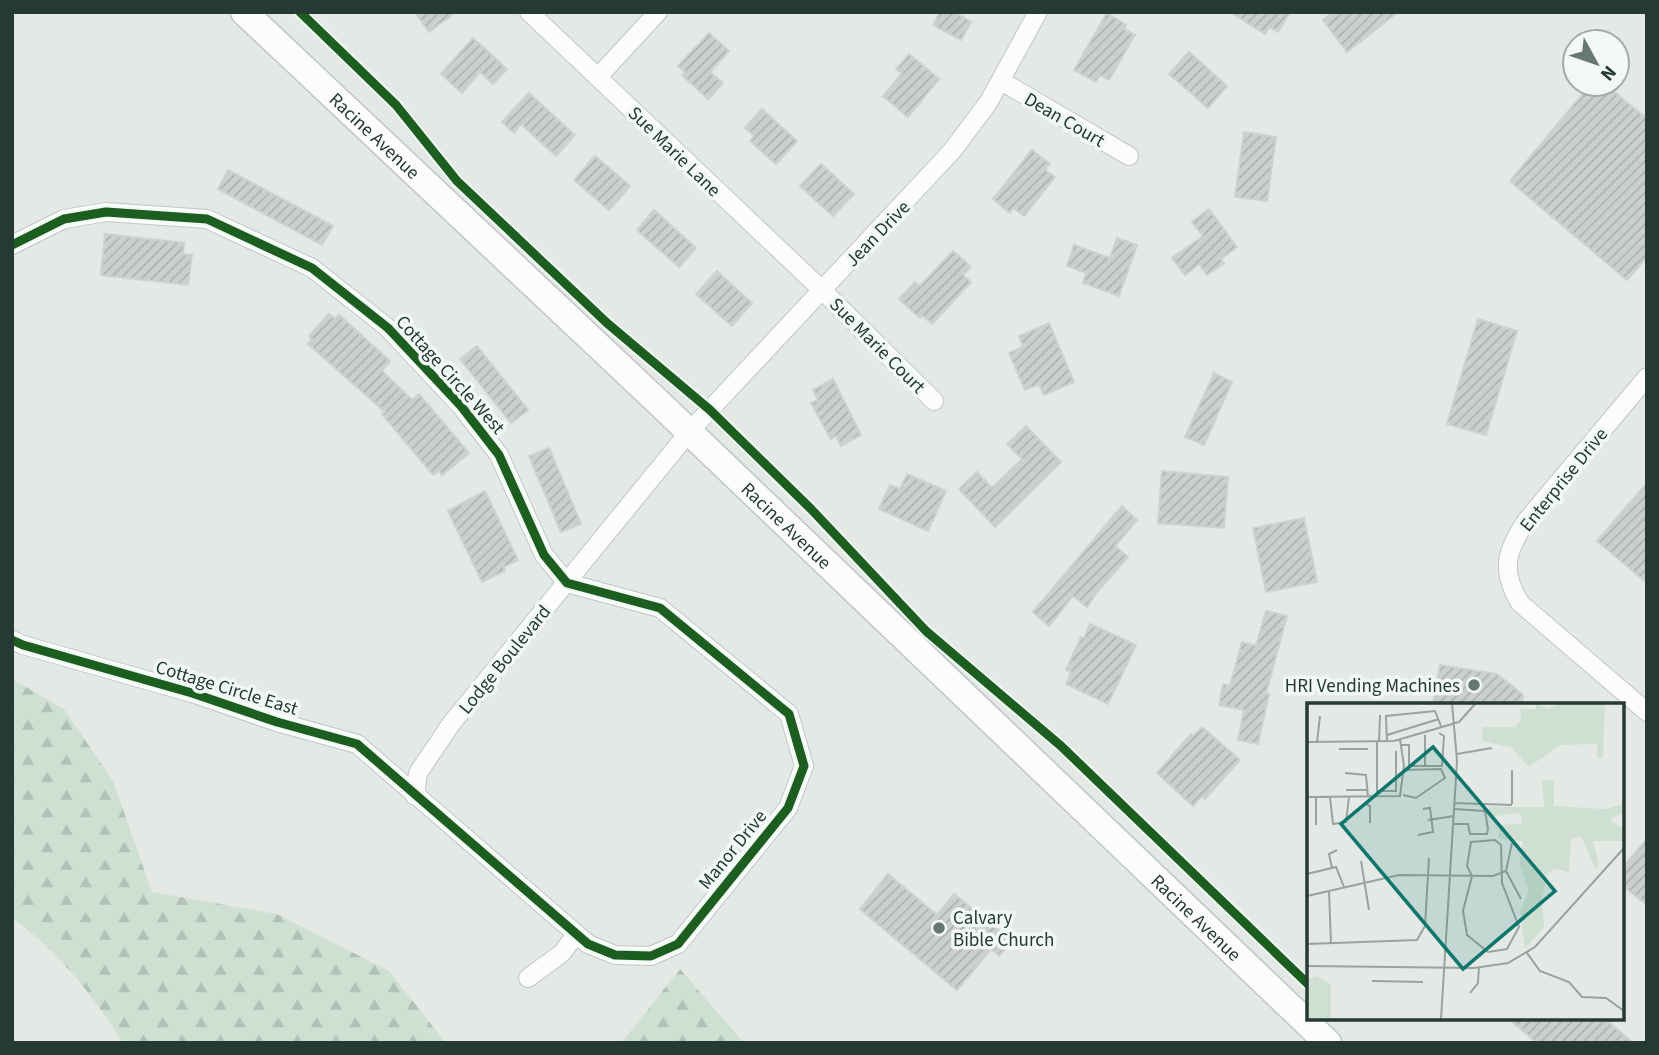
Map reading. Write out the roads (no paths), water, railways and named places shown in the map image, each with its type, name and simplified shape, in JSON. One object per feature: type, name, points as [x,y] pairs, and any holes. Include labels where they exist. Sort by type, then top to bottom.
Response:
[{"type":"main road","name":"Racine Avenue","points":[[244,12],[689,432],[1328,1043]]},
{"type":"street","name":"Sue Marie Lane","points":[[529,12],[822,290]]},
{"type":"street","points":[[598,77],[658,12]]},
{"type":"street","name":"Jean Drive","points":[[689,432],[952,151],[988,103],[1038,12]]},
{"type":"street","name":"Dean Court","points":[[1001,81],[1129,156]]},
{"type":"street","name":"Cottage Circle West","points":[[12,245],[64,219],[106,212],[207,219],[312,268],[388,328],[461,406],[499,455],[544,555],[567,583]]},
{"type":"street","name":"Sue Marie Court","points":[[822,290],[934,401]]},
{"type":"street","name":"Enterprise Drive","points":[[1647,377],[1515,538],[1507,566],[1510,586],[1520,603],[1647,712]]},
{"type":"street","name":"Lodge Boulevard","points":[[415,796],[418,773],[451,724],[689,432]]},
{"type":"street","name":"Manor Drive","points":[[415,796],[588,944],[615,955],[651,956],[678,944],[788,808],[803,766],[789,714],[660,608],[567,583]]},
{"type":"street","name":"Cottage Circle East","points":[[12,640],[357,744],[415,796]]},
{"type":"street","points":[[528,978],[562,953],[576,934]]},
{"type":"place","name":"HRI Vending Machines","points":[[1474,685]]},
{"type":"place","name":"Calvary Bible Church","points":[[939,928]]}]
